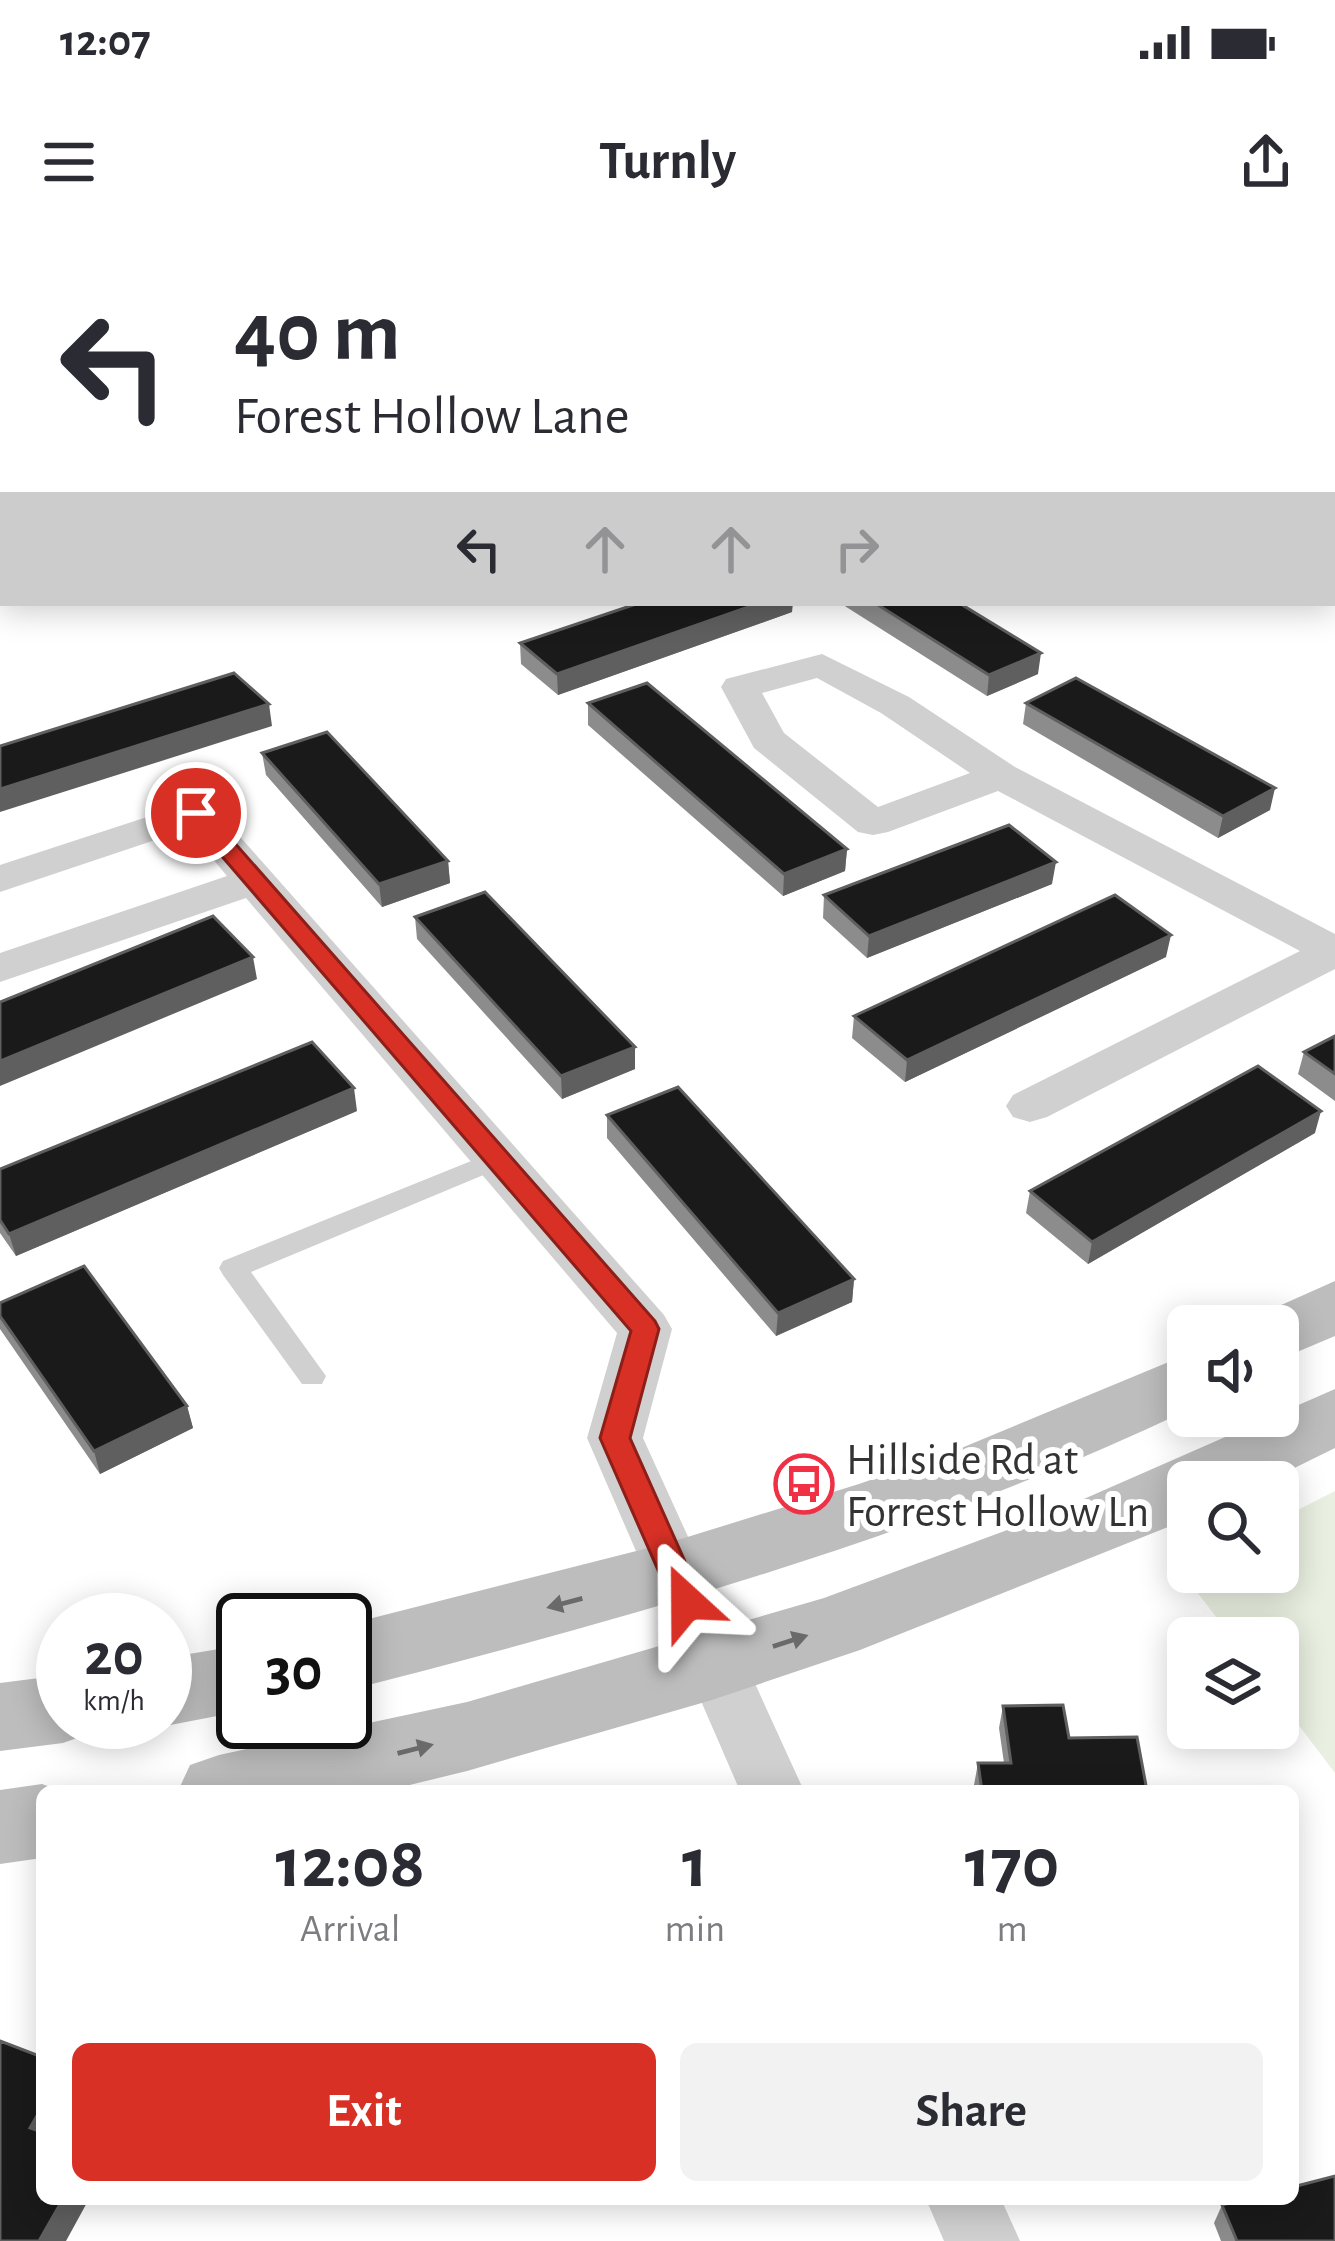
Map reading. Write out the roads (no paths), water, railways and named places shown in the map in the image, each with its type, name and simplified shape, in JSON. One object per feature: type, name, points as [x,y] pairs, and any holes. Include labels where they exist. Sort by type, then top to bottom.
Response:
[{"type":"street","points":[[1001,776],[873,824],[768,740],[740,687],[822,664],[895,705],[1001,776],[1335,951]]},
{"type":"street","points":[[0,879],[196,813],[645,1329],[615,1438],[769,1785]]},
{"type":"street","points":[[0,968],[254,881]]},
{"type":"street","points":[[1030,1106],[1335,951]]},
{"type":"street","points":[[1299,1324],[1335,1306]]},
{"type":"street","points":[[372,1651],[635,1585],[944,1480],[1167,1389]]},
{"type":"street","points":[[1243,1461],[1335,1416]]},
{"type":"street","points":[[248,1785],[557,1713],[715,1665],[934,1592],[1167,1496]]},
{"type":"street","points":[[0,1717],[36,1712]]},
{"type":"street","points":[[0,1827],[36,1822]]},
{"type":"street","points":[[965,2205],[983,2241]]},
{"type":"lane","points":[[312,1376],[233,1268],[496,1160]]},
{"type":"place","name":"Hillside Rd at Forrest Hollow Ln","points":[[804,1484]]}]
